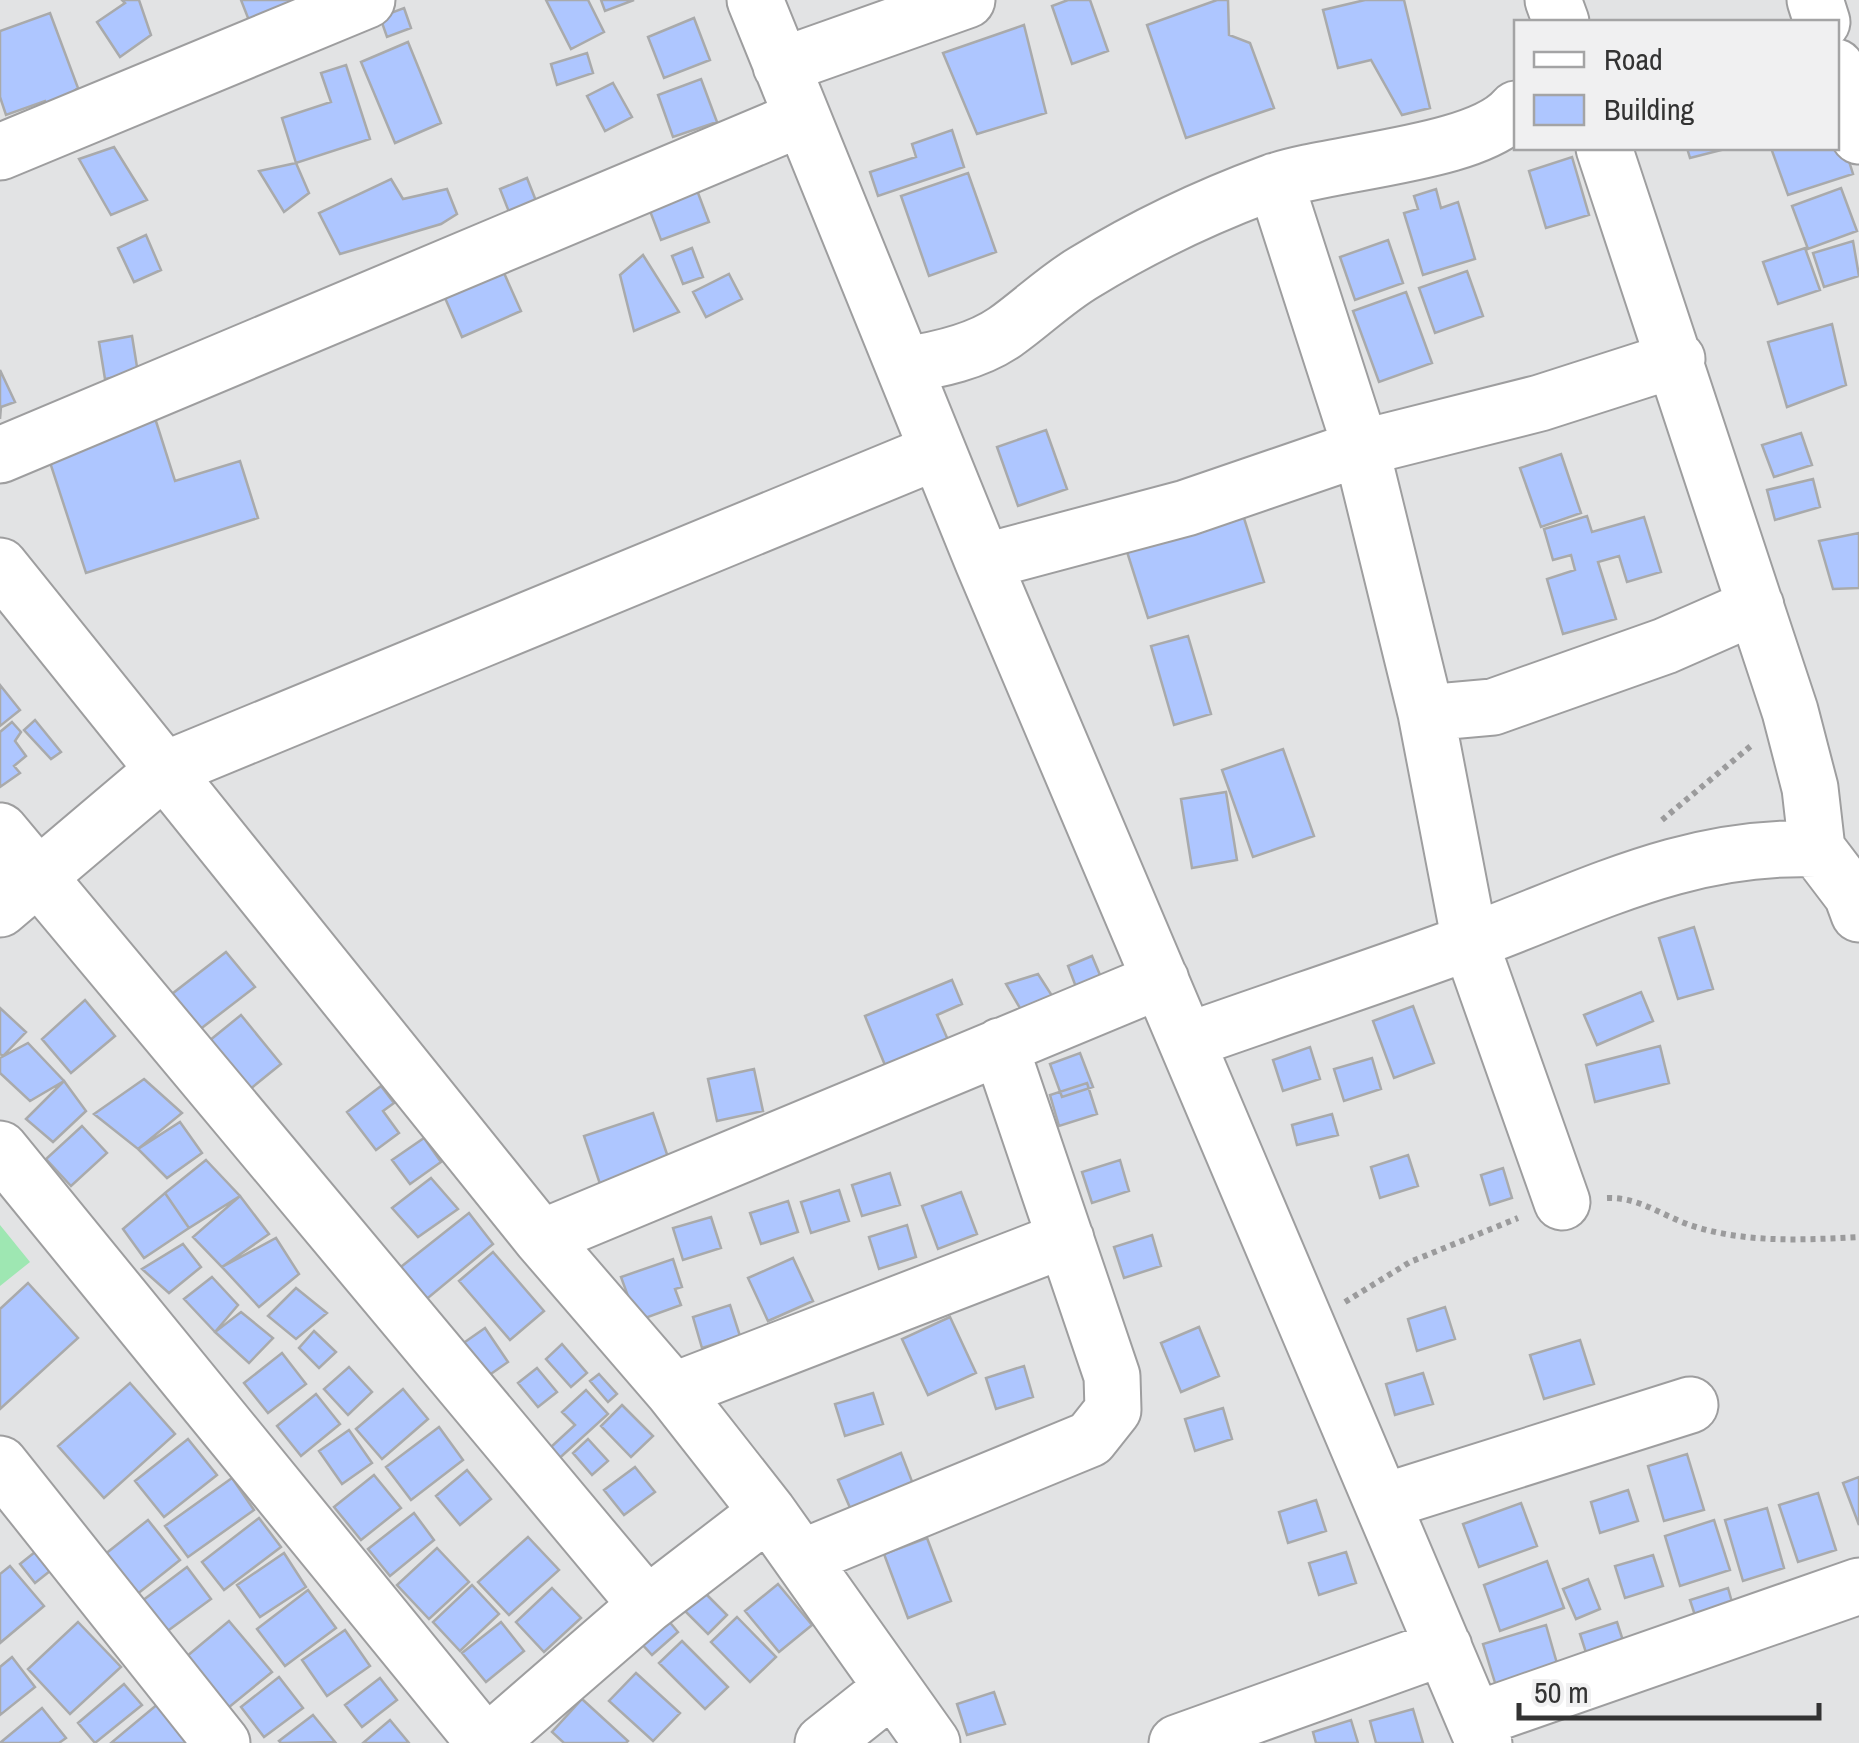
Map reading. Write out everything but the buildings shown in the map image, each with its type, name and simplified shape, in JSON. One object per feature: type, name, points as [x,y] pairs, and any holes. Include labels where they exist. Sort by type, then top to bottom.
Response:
[{"type":"street","points":[[0,152],[367,0]]},
{"type":"street","points":[[756,0],[984,562],[1479,1732],[1859,1586]]},
{"type":"street","points":[[781,66],[967,0]]},
{"type":"street","points":[[1839,76],[1859,136]]},
{"type":"street","points":[[904,365],[944,359],[1002,335],[1080,274],[1175,221],[1275,181],[1452,142],[1506,121],[1514,111]]},
{"type":"street","points":[[0,454],[802,118]]},
{"type":"street","points":[[1605,150],[1790,712],[1810,788],[1817,849],[1852,895],[1859,914]]},
{"type":"street","points":[[1275,181],[1361,448],[1426,712],[1470,942],[1562,1202]]},
{"type":"street","points":[[984,562],[1186,508],[1361,448],[1540,402],[1677,360]]},
{"type":"street","points":[[19,893],[164,770],[938,451]]},
{"type":"street","points":[[0,566],[541,1238],[673,1391],[768,1512],[932,1743]]},
{"type":"street","points":[[1426,712],[1493,707],[1665,646],[1756,606]]},
{"type":"street","points":[[0,831],[19,893],[647,1605]]},
{"type":"street","points":[[1187,1041],[1470,942],[1678,862],[1767,847],[1817,849]]},
{"type":"street","points":[[541,1238],[1160,980]]},
{"type":"street","points":[[800,1558],[1090,1439],[1113,1410],[1112,1376],[1000,1046]]},
{"type":"street","points":[[0,1149],[487,1743],[647,1605],[768,1512]]},
{"type":"street","points":[[673,1391],[1066,1238]]},
{"type":"street","points":[[1383,1502],[1690,1406]]},
{"type":"street","points":[[0,1464],[222,1743]]},
{"type":"street","points":[[1177,1743],[1444,1646]]},
{"type":"street","points":[[822,1743],[891,1690]]},
{"type":"path","points":[[1655,826],[1790,712]]},
{"type":"green space","points":[[0,1225],[30,1262],[0,1286]]}]
